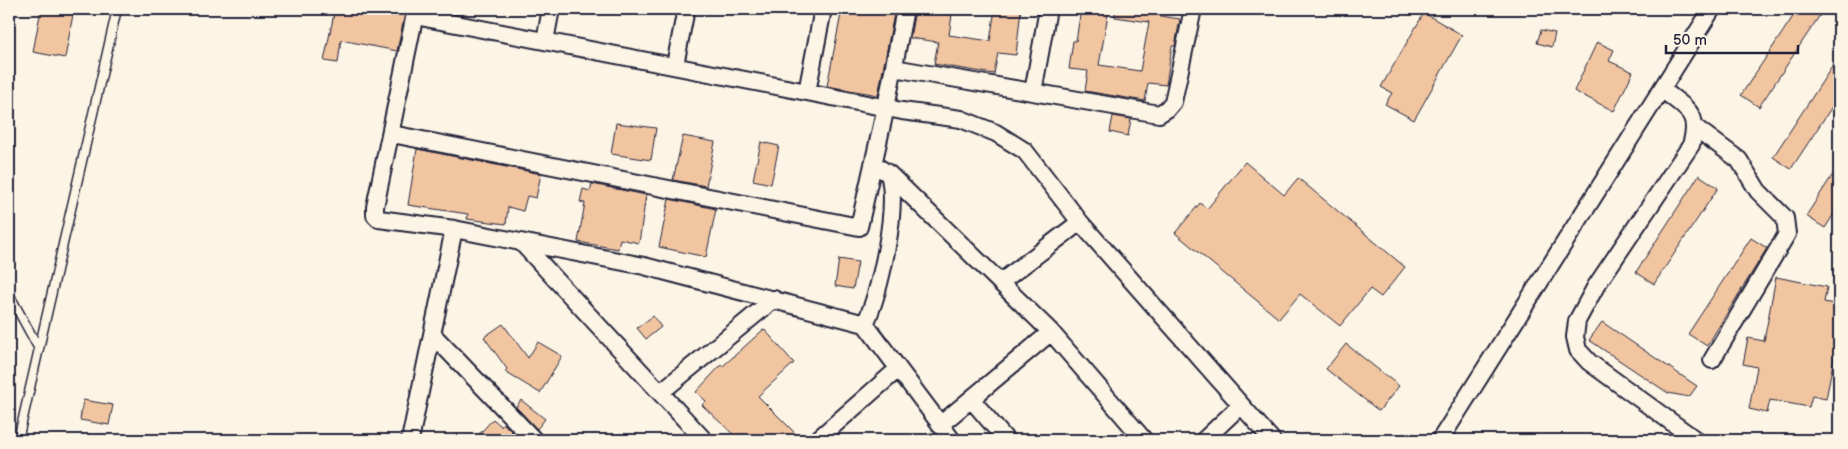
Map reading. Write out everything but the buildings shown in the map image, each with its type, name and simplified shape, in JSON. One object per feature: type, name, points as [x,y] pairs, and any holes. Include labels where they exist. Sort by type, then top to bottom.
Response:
[{"type":"street","points":[[545,41],[552,9]]},
{"type":"street","points":[[675,64],[686,9]]},
{"type":"street","points":[[807,92],[823,9]]},
{"type":"street","points":[[392,134],[859,227],[886,107],[905,9]]},
{"type":"street","points":[[1033,92],[1048,9]]},
{"type":"street","points":[[894,68],[1159,114],[1168,110],[1174,102],[1193,9]]},
{"type":"street","points":[[1440,440],[1712,9]]},
{"type":"street","points":[[952,440],[865,324],[644,266],[454,230],[379,219],[375,215],[375,207],[392,134],[416,12],[545,41],[675,64],[886,107],[961,119],[996,133],[1025,151],[1080,222],[1240,406],[1272,440]]},
{"type":"street","points":[[1662,89],[1693,116],[1696,128],[1692,144],[1596,286],[1577,321],[1575,337],[1578,350],[1589,362],[1696,440]]},
{"type":"street","points":[[1696,128],[1739,160],[1758,191],[1785,218],[1787,234],[1712,360]]},
{"type":"street","points":[[873,164],[889,174],[1051,332],[1144,440]]},
{"type":"street","points":[[865,324],[872,310],[892,215],[892,185],[889,174]]},
{"type":"street","points":[[1001,282],[1080,222]]},
{"type":"street","points":[[410,440],[454,230]]},
{"type":"street","points":[[522,243],[704,440]]},
{"type":"street","points":[[661,392],[774,300]]},
{"type":"street","points":[[940,425],[1051,332]]},
{"type":"street","points":[[432,334],[534,440]]},
{"type":"street","points":[[817,440],[898,370]]},
{"type":"street","points":[[970,399],[1006,440]]},
{"type":"street","points":[[1204,440],[1240,406]]},
{"type":"lane","points":[[18,440],[116,9]]},
{"type":"lane","points":[[9,294],[39,349]]}]
